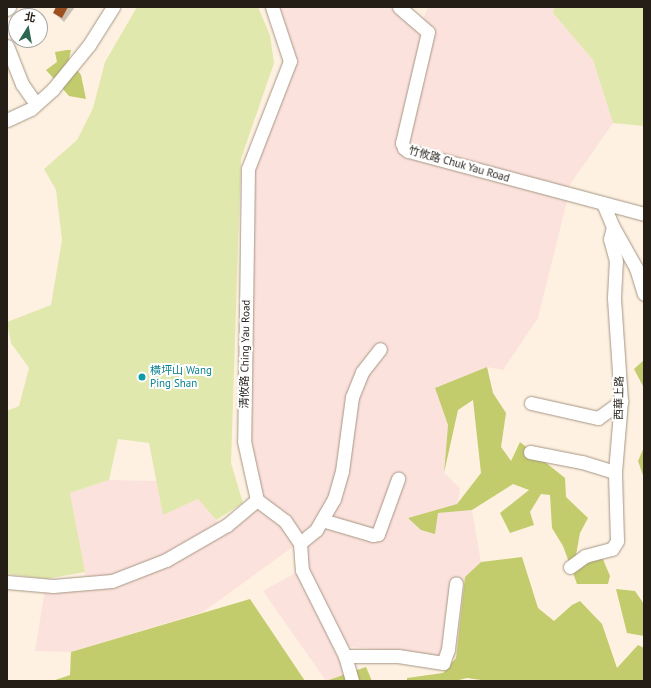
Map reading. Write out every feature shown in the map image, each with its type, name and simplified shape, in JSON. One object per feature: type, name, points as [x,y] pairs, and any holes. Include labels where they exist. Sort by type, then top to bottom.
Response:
[{"type":"street","points":[[7,120],[36,104],[71,68],[113,7]]},
{"type":"street","name":"清攸路 Ching Yau Road","points":[[257,500],[244,441],[248,169],[290,61],[272,7]]},
{"type":"street","name":"竹攸路 Chuk Yau Road","points":[[399,7],[428,32],[402,143],[404,148],[408,151],[644,214]]},
{"type":"street","points":[[7,46],[22,84],[36,104]]},
{"type":"street","name":"西華上路","points":[[570,567],[585,556],[612,549],[617,541],[615,472],[621,401],[614,297],[616,261],[610,239],[613,227],[603,203]]},
{"type":"street","points":[[613,227],[636,268],[644,294]]},
{"type":"street","points":[[300,543],[316,530],[334,499],[342,471],[352,397],[362,372],[380,349]]},
{"type":"street","points":[[531,404],[598,418],[621,401]]},
{"type":"street","points":[[530,452],[582,462],[615,472]]},
{"type":"street","points":[[322,520],[372,535],[378,534],[398,479]]},
{"type":"street","points":[[7,582],[53,586],[112,581],[166,560],[227,525],[257,500],[285,521],[300,543],[302,570],[345,656],[352,681]]},
{"type":"street","points":[[345,656],[398,656],[444,663],[448,649],[456,583]]},
{"type":"shaded area","points":[[276,7],[394,7],[424,33],[398,143],[568,197],[538,318],[503,370],[487,367],[435,388],[448,425],[444,473],[460,488],[458,504],[408,518],[435,534],[437,513],[472,510],[481,562],[465,577],[456,658],[344,646],[305,569],[304,542],[260,498],[247,441],[252,170],[294,61]]},
{"type":"shaded area","points":[[428,7],[554,7],[553,13],[593,60],[613,123],[566,190],[406,146],[432,31],[422,22]]},
{"type":"shaded area","points":[[109,480],[157,481],[163,515],[198,499],[220,525],[165,557],[111,578],[86,580],[70,493]]},
{"type":"shaded area","points":[[257,504],[283,524],[297,544],[203,612],[71,652],[35,651],[45,589],[113,585]]},
{"type":"shaded area","points":[[299,571],[346,674],[326,681],[263,591]]},
{"type":"green space","points":[[137,7],[258,7],[270,35],[274,63],[241,159],[231,463],[243,503],[216,520],[198,499],[163,515],[149,443],[118,439],[109,480],[70,493],[85,572],[46,579],[7,574],[7,411],[19,406],[29,368],[11,343],[7,322],[51,305],[62,240],[56,190],[44,169],[77,140],[93,108],[105,62]]},
{"type":"green space","points":[[554,7],[644,7],[644,126],[613,123],[593,60],[553,13]]},
{"type":"green space","points":[[71,50],[69,59],[81,75],[86,99],[69,96],[46,70],[57,62],[55,52]]},
{"type":"green space","points":[[644,360],[644,388],[634,369]]},
{"type":"green space","points":[[487,367],[493,393],[506,413],[501,447],[511,461],[520,442],[565,478],[566,497],[588,518],[580,533],[576,555],[602,557],[610,576],[608,584],[577,584],[563,546],[552,528],[550,495],[541,494],[530,512],[534,525],[510,533],[500,513],[529,490],[513,484],[472,510],[438,513],[435,534],[421,530],[408,518],[457,504],[481,473],[473,400],[458,410],[444,473],[448,425],[435,388]]},
{"type":"green space","points":[[644,447],[644,478],[638,461]]},
{"type":"green space","points":[[522,557],[538,608],[554,621],[572,605],[580,601],[602,624],[617,668],[638,645],[644,648],[644,681],[488,681],[467,678],[455,681],[407,681],[407,678],[443,673],[456,658],[465,577],[481,562]]},
{"type":"green space","points":[[616,589],[635,591],[644,604],[644,636],[627,633]]},
{"type":"green space","points":[[250,599],[305,681],[52,681],[70,675],[71,652]]},
{"type":"green space","points":[[366,667],[372,681],[326,681]]},
{"type":"building","points":[[56,7],[68,7],[62,18],[53,13]]},
{"type":"place","name":"橫坪山 Wang Ping Shan","points":[[142,377]]}]
